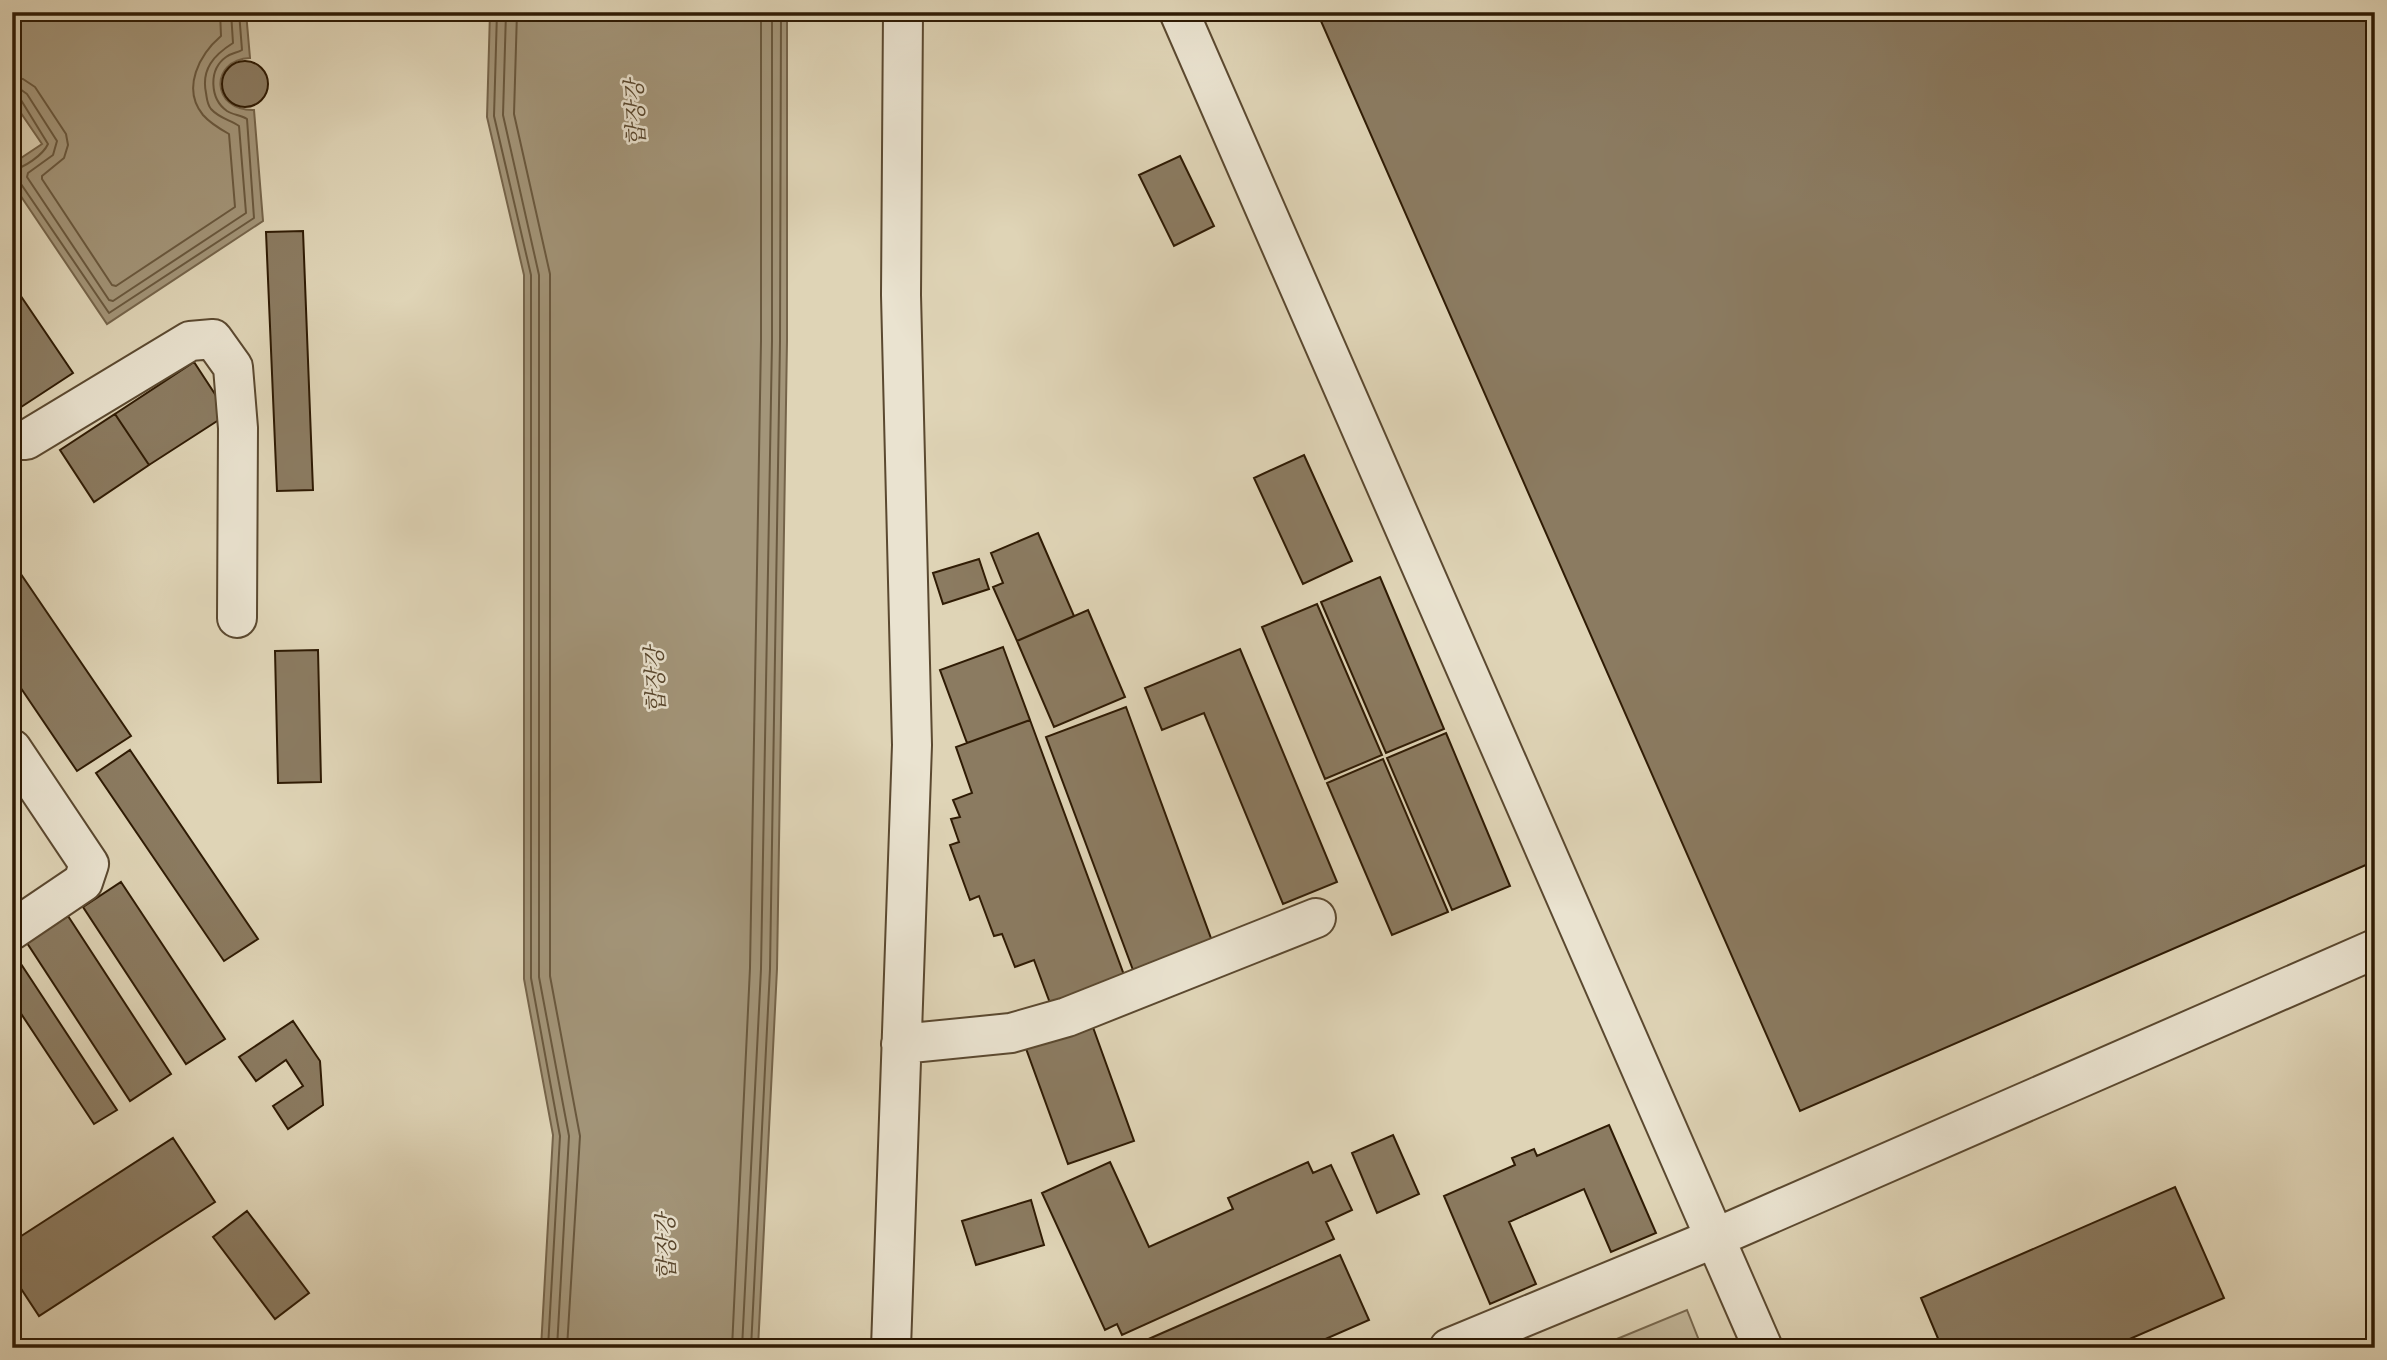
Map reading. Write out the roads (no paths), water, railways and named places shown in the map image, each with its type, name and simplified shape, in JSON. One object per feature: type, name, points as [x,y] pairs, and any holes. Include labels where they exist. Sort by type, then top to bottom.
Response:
[{"type":"street","points":[[891,1348],[912,745],[901,295],[903,12]]},
{"type":"street","points":[[1179,12],[1763,1348]]},
{"type":"street","points":[[12,440],[26,440],[190,341],[213,340],[233,367],[238,428],[237,618]]},
{"type":"street","points":[[12,749],[89,864],[83,882],[12,930]]},
{"type":"street","points":[[901,1044],[1011,1033],[1067,1017],[1316,918]]},
{"type":"street","points":[[1449,1348],[1715,1238],[2375,948]]},
{"type":"water","points":[[12,12],[246,12],[250,58],[227,67],[220,85],[229,103],[254,110],[263,221],[107,324],[12,183],[12,164],[42,144],[12,100]]},
{"type":"water","name":"합장강","points":[[490,12],[787,12],[787,341],[777,969],[758,1348],[541,1348],[553,1135],[524,979],[524,275],[487,117]]}]
